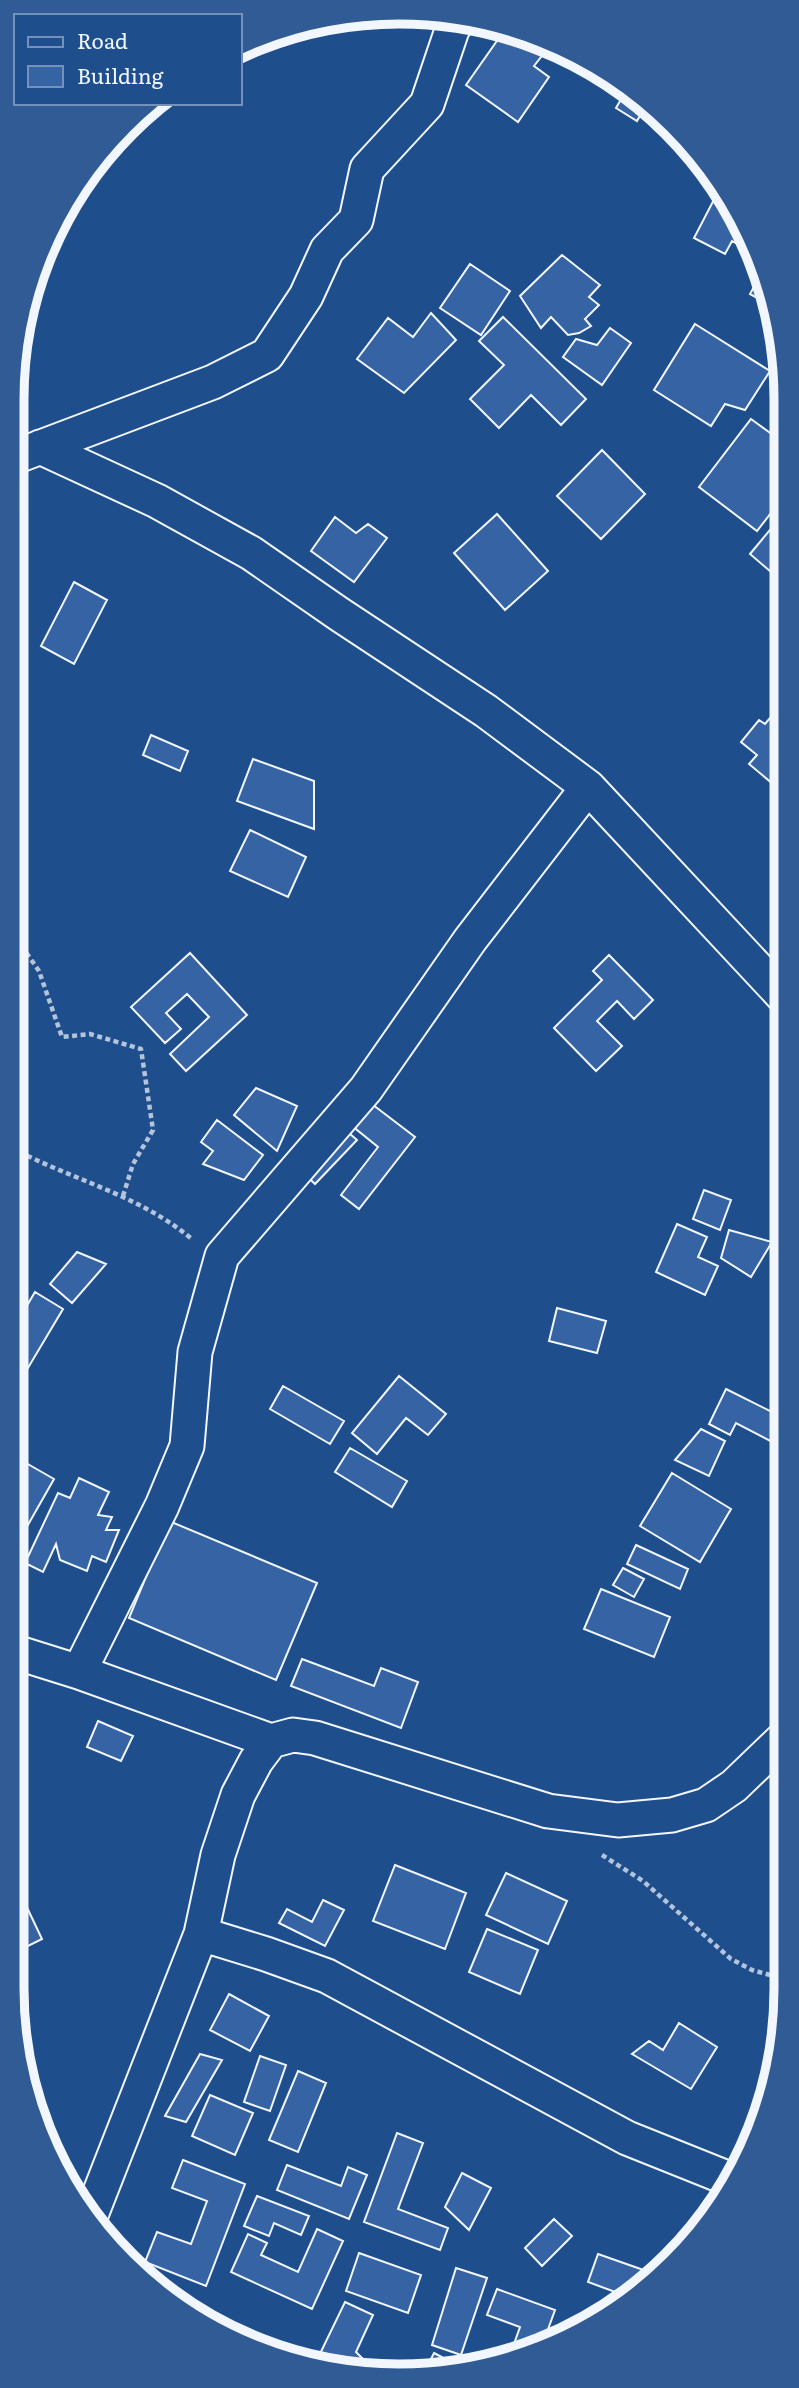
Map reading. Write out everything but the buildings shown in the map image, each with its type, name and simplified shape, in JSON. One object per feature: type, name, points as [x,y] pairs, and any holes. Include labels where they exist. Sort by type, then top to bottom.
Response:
[{"type":"street","points":[[26,453],[214,382],[267,355],[306,296],[327,250],[356,220],[367,169],[427,104],[452,29]]},
{"type":"street","points":[[26,453],[157,501],[251,553],[486,711],[588,787],[774,986]]},
{"type":"street","points":[[79,1672],[162,1506],[187,1446],[195,1352],[222,1256],[366,1089],[470,940],[588,787]]},
{"type":"street","points":[[24,1655],[271,1741],[293,1735],[315,1738],[548,1811],[618,1820],[672,1815],[706,1805],[734,1786],[774,1748]]},
{"type":"street","points":[[94,2206],[201,1934],[218,1855],[238,1795],[256,1761],[271,1741]]},
{"type":"street","points":[[201,1934],[327,1976],[627,2138],[724,2177]]},
{"type":"path","points":[[24,949],[39,971],[62,1037],[90,1034],[141,1049],[153,1130],[133,1164],[123,1196]]},
{"type":"path","points":[[24,1154],[123,1196],[175,1225],[220,1263]]},
{"type":"path","points":[[597,1852],[643,1881],[731,1959],[774,1978]]}]
